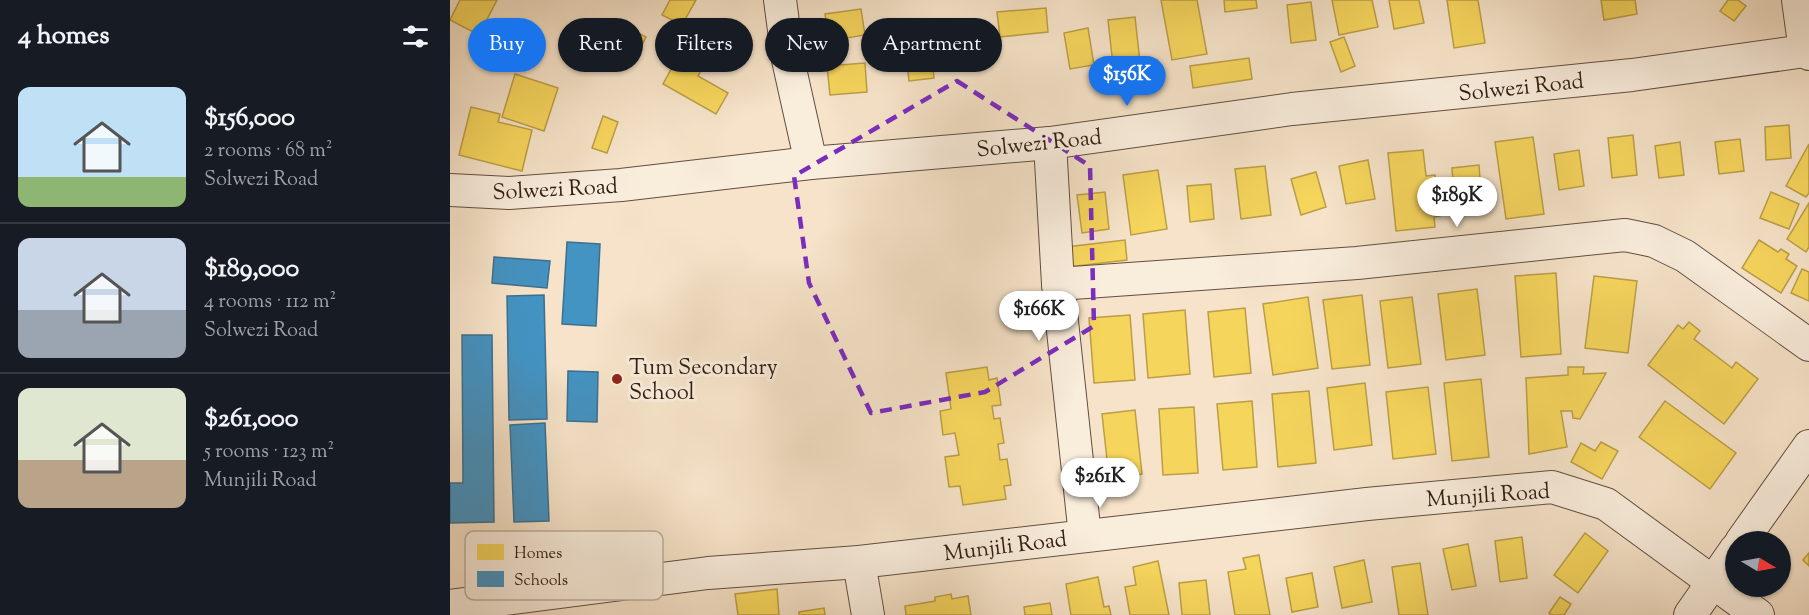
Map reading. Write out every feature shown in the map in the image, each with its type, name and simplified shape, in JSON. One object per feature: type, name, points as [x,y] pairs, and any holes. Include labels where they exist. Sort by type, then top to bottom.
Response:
[{"type":"street","points":[[780,0],[788,60],[811,163]]},
{"type":"street","points":[[1798,0],[1807,53]]},
{"type":"street","name":"Solwezi Road","points":[[450,190],[509,193],[621,185],[811,163],[1050,143],[1292,109],[1632,75],[1807,53]]},
{"type":"street","points":[[1050,143],[1058,284],[1084,536]]},
{"type":"street","points":[[1058,284],[1357,263],[1624,235],[1654,241],[1685,256],[1809,345]]},
{"type":"street","points":[[1749,531],[1809,446]]},
{"type":"street","name":"Munjili Road","points":[[663,579],[708,573],[860,562],[1552,487],[1606,504],[1758,615]]},
{"type":"street","points":[[860,562],[868,615]]},
{"type":"street","points":[[1690,615],[1725,564]]},
{"type":"street","name":"Munjili Road","points":[[450,606],[497,600]]},
{"type":"highlighted area","points":[[957,81],[1090,166],[1094,326],[985,392],[871,413],[809,283],[794,176]]},
{"type":"building: Homes","points":[[460,0],[497,0],[488,18],[468,18],[468,29],[450,20]]},
{"type":"building: Homes","points":[[670,0],[696,0],[686,18],[668,18],[662,15]]},
{"type":"building: Homes","points":[[1161,0],[1197,0],[1207,54],[1172,60]]},
{"type":"building: Homes","points":[[1224,0],[1256,0],[1257,8],[1225,12]]},
{"type":"building: Homes","points":[[1332,0],[1372,0],[1378,27],[1339,35]]},
{"type":"building: Homes","points":[[1389,0],[1419,0],[1424,23],[1394,29]]},
{"type":"building: Homes","points":[[1447,0],[1478,0],[1485,43],[1454,48]]},
{"type":"building: Homes","points":[[1601,0],[1635,0],[1637,14],[1604,20]]},
{"type":"building: Homes","points":[[1728,0],[1738,0],[1746,6],[1734,21],[1720,11]]},
{"type":"building: Homes","points":[[1311,2],[1316,40],[1291,43],[1287,5]]},
{"type":"building: Homes","points":[[1046,8],[1048,32],[1002,37],[1002,18],[998,18],[997,12]]},
{"type":"building: Homes","points":[[861,9],[861,36],[849,38],[849,18],[826,18],[825,14]]},
{"type":"building: Homes","points":[[1135,17],[1142,80],[1115,83],[1108,20]]},
{"type":"building: Homes","points":[[1088,28],[1094,65],[1070,69],[1064,33]]},
{"type":"building: Homes","points":[[1344,37],[1355,66],[1341,72],[1330,42]]},
{"type":"building: Homes","points":[[1249,58],[1252,79],[1193,88],[1190,66]]},
{"type":"building: Homes","points":[[861,63],[861,72],[866,72],[867,92],[830,95],[828,72],[849,72],[849,64]]},
{"type":"building: Homes","points":[[670,72],[700,72],[698,76],[728,93],[716,114],[663,84]]},
{"type":"building: Homes","points":[[908,72],[933,72],[934,78],[909,81]]},
{"type":"building: Homes","points":[[515,74],[558,88],[544,131],[502,117]]},
{"type":"building: Homes","points":[[471,107],[500,114],[498,122],[532,130],[522,171],[459,155]]},
{"type":"building: Homes","points":[[603,116],[618,122],[607,153],[592,148]]},
{"type":"building: Homes","points":[[1789,125],[1791,158],[1766,160],[1765,127]]},
{"type":"building: Homes","points":[[1633,135],[1637,175],[1612,178],[1608,138]]},
{"type":"building: Homes","points":[[1533,137],[1544,214],[1506,219],[1495,142]]},
{"type":"building: Homes","points":[[1740,139],[1744,171],[1719,174],[1715,142]]},
{"type":"building: Homes","points":[[1680,142],[1684,175],[1659,178],[1655,146]]},
{"type":"building: Homes","points":[[1809,144],[1809,193],[1806,197],[1786,186]]},
{"type":"building: Homes","points":[[1423,150],[1426,176],[1435,175],[1440,216],[1434,217],[1435,227],[1396,231],[1388,153]]},
{"type":"building: Homes","points":[[1579,150],[1584,186],[1559,190],[1554,154]]},
{"type":"building: Homes","points":[[1368,160],[1375,199],[1346,204],[1339,166]]},
{"type":"building: Homes","points":[[1479,165],[1481,192],[1454,195],[1452,168]]},
{"type":"building: Homes","points":[[1265,166],[1271,215],[1241,219],[1235,169]]},
{"type":"building: Homes","points":[[1158,170],[1167,229],[1131,235],[1123,175]]},
{"type":"building: Homes","points":[[1316,172],[1326,207],[1301,215],[1291,179]]},
{"type":"building: Homes","points":[[1211,184],[1214,219],[1190,222],[1187,186]]},
{"type":"building: Homes","points":[[1105,192],[1109,229],[1082,233],[1077,195]]},
{"type":"building: Homes","points":[[1771,192],[1799,204],[1789,229],[1760,218]]},
{"type":"building: Homes","points":[[1809,203],[1809,247],[1806,252],[1787,239]]},
{"type":"building: Homes","points":[[1125,240],[1127,260],[1068,267],[1066,247]]},
{"type":"building: Homes","points":[[1759,240],[1778,252],[1781,249],[1789,254],[1786,259],[1797,266],[1781,293],[1742,268]]},
{"type":"building: Homes","points":[[1802,269],[1809,272],[1809,301],[1791,293]]},
{"type":"building: Homes","points":[[1556,273],[1561,354],[1521,357],[1515,276]]},
{"type":"building: Homes","points":[[1594,276],[1637,281],[1628,353],[1585,348]]},
{"type":"building: Homes","points":[[1477,289],[1485,355],[1446,360],[1438,294]]},
{"type":"building: Homes","points":[[1362,295],[1370,365],[1332,369],[1323,300]]},
{"type":"building: Homes","points":[[1308,297],[1318,368],[1273,375],[1263,304]]},
{"type":"building: Homes","points":[[1412,297],[1421,364],[1388,368],[1380,301]]},
{"type":"building: Homes","points":[[1245,308],[1251,373],[1214,377],[1208,312]]},
{"type":"building: Homes","points":[[1185,310],[1190,374],[1148,378],[1143,314]]},
{"type":"building: Homes","points":[[1130,315],[1135,380],[1094,383],[1089,318]]},
{"type":"building: Homes","points":[[1689,322],[1700,331],[1694,339],[1732,368],[1736,362],[1758,379],[1724,424],[1648,365],[1678,325],[1683,329]]},
{"type":"building: Homes","points":[[987,367],[989,380],[997,378],[1001,405],[992,406],[994,419],[1000,418],[1004,443],[998,444],[1000,460],[1007,459],[1011,485],[1004,486],[1006,499],[963,505],[960,486],[949,487],[945,457],[959,455],[955,433],[943,435],[940,411],[951,409],[946,373]]},
{"type":"building: Homes","points":[[1568,367],[1584,367],[1583,374],[1606,373],[1580,419],[1573,418],[1572,411],[1561,411],[1567,447],[1529,454],[1526,378],[1568,375]]},
{"type":"building: Homes","points":[[1481,379],[1489,457],[1452,461],[1444,383]]},
{"type":"building: Homes","points":[[1365,383],[1372,445],[1334,450],[1327,388]]},
{"type":"building: Homes","points":[[1428,387],[1436,454],[1393,459],[1386,392]]},
{"type":"building: Homes","points":[[1309,391],[1316,463],[1278,467],[1272,394]]},
{"type":"building: Homes","points":[[1252,401],[1257,467],[1223,470],[1217,404]]},
{"type":"building: Homes","points":[[1665,401],[1736,453],[1710,489],[1639,437]]},
{"type":"building: Homes","points":[[1194,407],[1198,473],[1163,475],[1159,409]]},
{"type":"building: Homes","points":[[1135,410],[1142,474],[1109,478],[1102,414]]},
{"type":"building: Homes","points":[[1601,442],[1618,451],[1602,479],[1571,462],[1581,443],[1595,451]]},
{"type":"building: Homes","points":[[1585,533],[1608,551],[1578,593],[1554,575]]},
{"type":"building: Homes","points":[[1522,537],[1527,578],[1500,582],[1495,541]]},
{"type":"building: Homes","points":[[1468,544],[1476,586],[1452,590],[1443,549]]},
{"type":"building: Homes","points":[[1809,553],[1809,566],[1803,560]]},
{"type":"building: Homes","points":[[1259,555],[1270,615],[1235,615],[1228,572],[1246,569],[1243,558]]},
{"type":"building: Homes","points":[[1364,560],[1372,602],[1342,608],[1334,567]]},
{"type":"building: Homes","points":[[1158,561],[1169,615],[1130,615],[1125,587],[1136,585],[1133,567]]},
{"type":"building: Homes","points":[[1420,563],[1428,615],[1399,615],[1392,567]]},
{"type":"building: Homes","points":[[1312,573],[1318,607],[1292,612],[1286,578]]},
{"type":"building: Homes","points":[[1098,577],[1104,607],[1109,606],[1111,615],[1071,615],[1066,584]]},
{"type":"building: Homes","points":[[1206,580],[1210,615],[1182,615],[1179,583]]},
{"type":"building: Homes","points":[[777,589],[779,615],[738,615],[735,594]]},
{"type":"building: Homes","points":[[951,594],[952,599],[968,596],[971,615],[906,615],[905,606],[935,601],[935,597]]},
{"type":"building: Homes","points":[[1560,597],[1571,604],[1564,615],[1552,615],[1549,613]]},
{"type":"building: Homes","points":[[1050,603],[1052,615],[1025,615],[1024,607]]},
{"type":"building: Homes","points":[[824,608],[825,615],[799,615],[799,612]]},
{"type":"building: Schools","points":[[567,242],[600,244],[596,326],[562,324]]},
{"type":"building: Schools","points":[[494,257],[550,261],[547,288],[492,283]]},
{"type":"building: Schools","points":[[544,295],[547,419],[509,420],[507,296]]},
{"type":"building: Schools","points":[[462,335],[492,335],[494,522],[450,523],[450,483],[463,483]]},
{"type":"building: Schools","points":[[568,371],[598,372],[597,422],[567,421]]},
{"type":"building: Schools","points":[[545,423],[549,521],[514,522],[510,425]]},
{"type":"place","name":"Tum Secondary School","points":[[617,379]]}]
